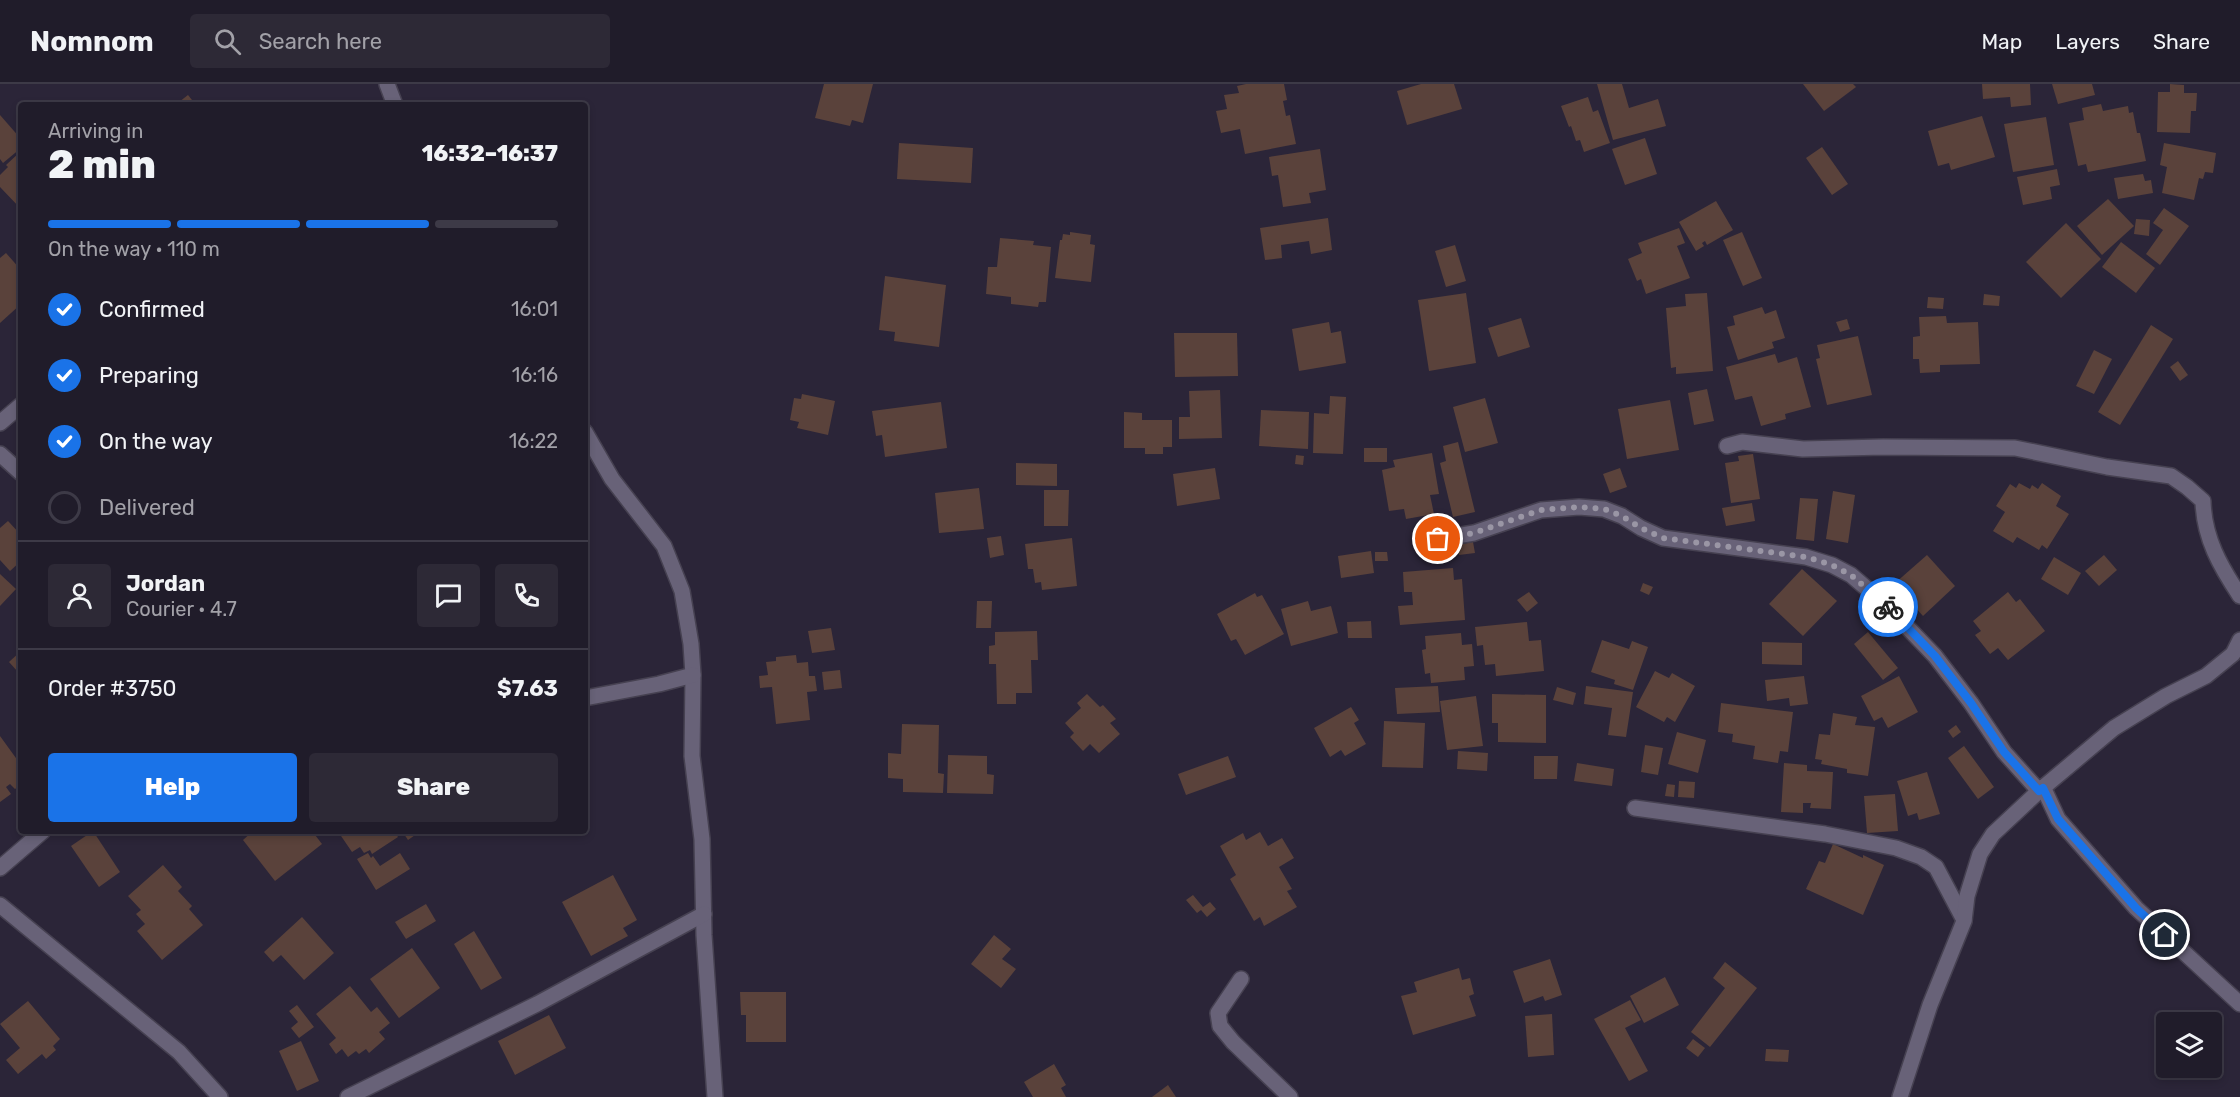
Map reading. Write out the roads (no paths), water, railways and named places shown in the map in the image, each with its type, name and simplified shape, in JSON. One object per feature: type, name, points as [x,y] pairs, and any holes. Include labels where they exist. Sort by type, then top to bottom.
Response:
[{"type":"street","points":[[387,84],[394,102]]},
{"type":"street","points":[[0,423],[18,408]]},
{"type":"street","points":[[588,437],[612,479],[664,546],[682,591],[691,644],[692,756],[702,839],[715,1097]]},
{"type":"street","points":[[1727,446],[1742,442],[1803,449],[2015,448],[2107,467],[2170,476],[2203,501],[2204,520],[2210,544],[2240,597]]},
{"type":"street","points":[[0,454],[18,470]]},
{"type":"street","points":[[1438,539],[1474,533],[1541,510],[1579,507],[1604,509],[1663,538],[1806,557],[1832,565],[1851,575],[1886,605],[1935,656],[1971,703],[2004,752],[2041,789],[2058,819],[2136,908],[2240,1004]]},
{"type":"street","points":[[1900,1097],[1930,1005],[1964,921],[1967,896],[1980,854],[1993,834],[2041,789],[2114,728],[2166,696],[2206,676],[2233,654],[2240,640]]},
{"type":"street","points":[[588,697],[693,675]]},
{"type":"street","points":[[1635,808],[1825,834],[1921,856],[1936,867],[1964,921]]},
{"type":"street","points":[[0,868],[40,834]]},
{"type":"street","points":[[4,914],[179,1052],[220,1097]]},
{"type":"street","points":[[348,1097],[537,1004],[704,914]]},
{"type":"street","points":[[1241,979],[1218,1013],[1220,1026],[1233,1042],[1290,1097]]}]
